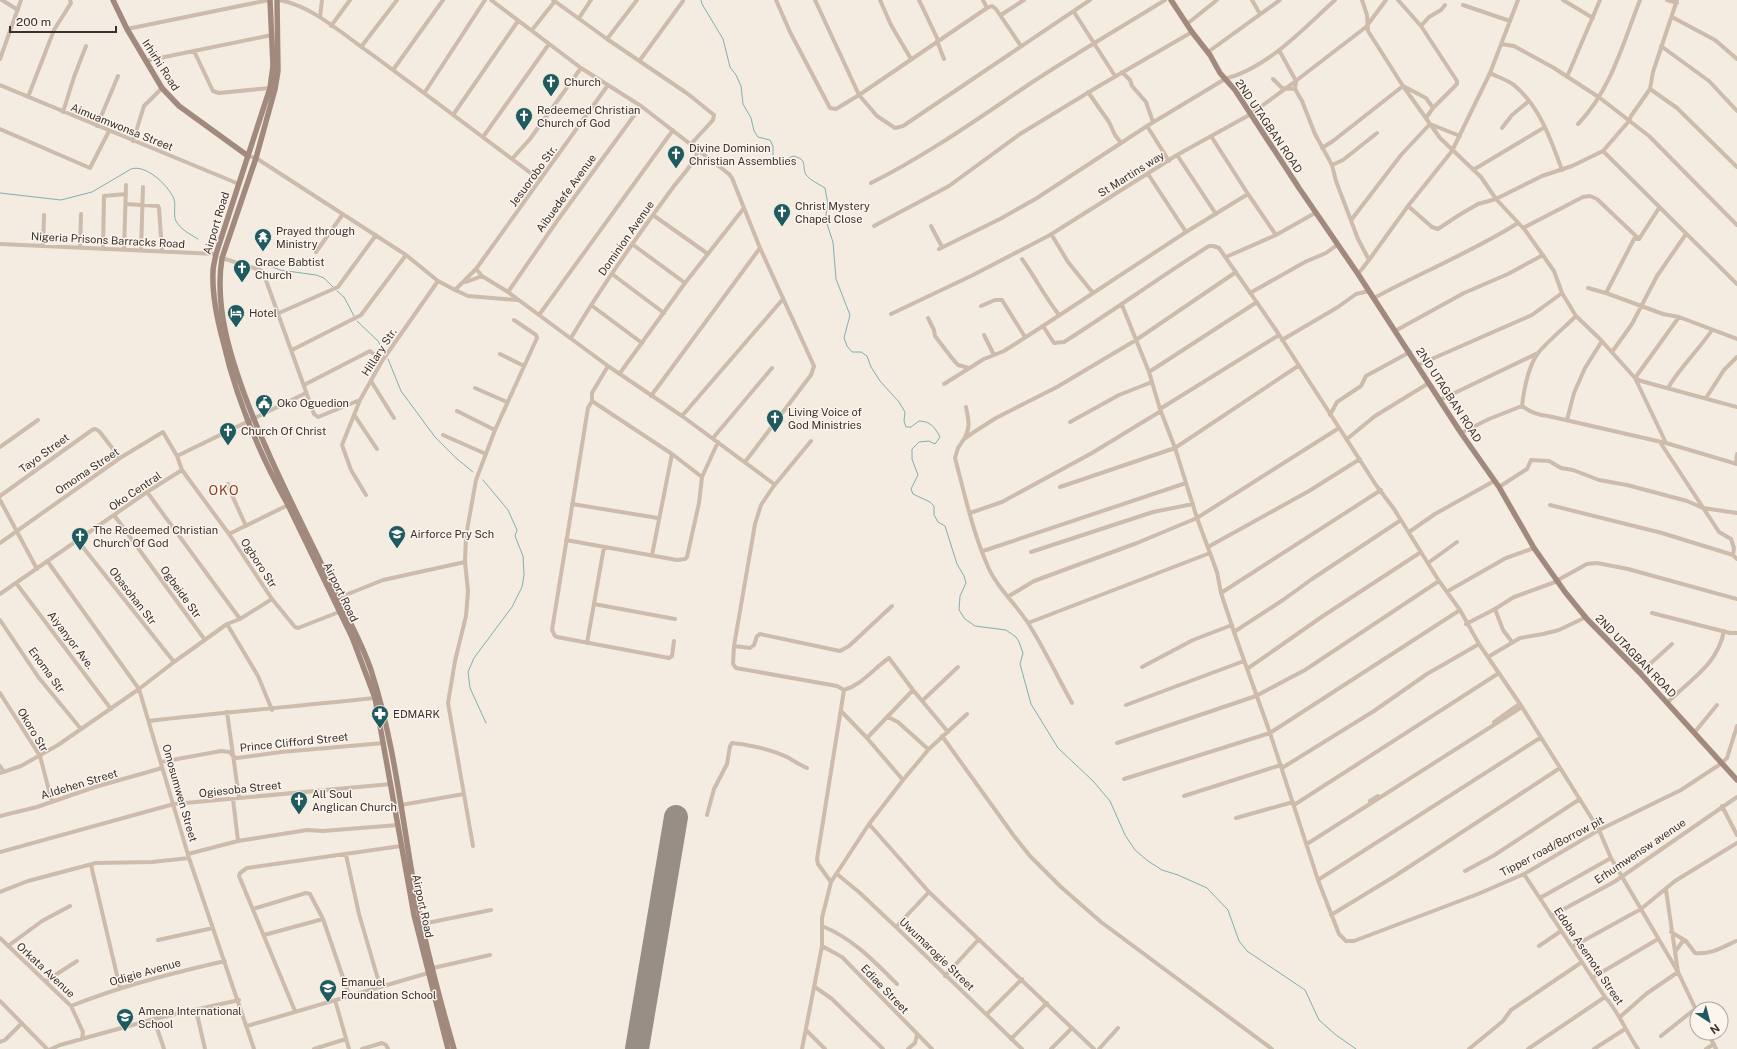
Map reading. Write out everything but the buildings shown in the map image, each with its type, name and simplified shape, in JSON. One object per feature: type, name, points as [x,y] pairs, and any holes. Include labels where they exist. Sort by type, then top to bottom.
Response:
[{"type":"main road","name":"Irhirhi Road","points":[[113,0],[127,29],[162,88],[179,106],[248,156]]},
{"type":"main road","name":"Airport Road","points":[[270,0],[273,66],[270,88],[216,254],[213,272],[217,319],[230,372],[277,485],[357,649],[376,698],[414,915],[448,1049]]},
{"type":"main road","name":"Airport Road","points":[[278,0],[278,71],[275,89],[256,158],[222,258],[220,288],[223,317],[235,371],[251,420],[364,652],[376,686],[384,718],[422,924],[454,1049]]},
{"type":"main road","name":"2ND UTAGBAN ROAD","points":[[1171,0],[1192,32],[1208,52],[1220,73],[1235,90],[1315,213],[1369,290],[1461,433],[1499,487],[1534,548],[1586,617],[1640,673],[1737,780]]},
{"type":"street","points":[[2,0],[18,10]]},
{"type":"street","points":[[0,59],[21,0]]},
{"type":"street","points":[[28,97],[54,30],[71,3],[70,0]]},
{"type":"street","points":[[127,29],[270,0]]},
{"type":"street","points":[[278,0],[297,4],[320,17],[425,92],[453,115],[540,180]]},
{"type":"street","points":[[320,17],[322,0]]},
{"type":"street","points":[[331,26],[350,0]]},
{"type":"street","points":[[362,47],[397,0]]},
{"type":"street","points":[[393,70],[443,0]]},
{"type":"street","points":[[425,92],[485,0]]},
{"type":"street","points":[[491,0],[581,68],[641,106],[729,174],[760,248],[814,366],[813,370],[744,462]]},
{"type":"street","points":[[579,18],[592,0]]},
{"type":"street","points":[[607,39],[637,0]]},
{"type":"street","points":[[776,0],[790,32],[830,108],[836,109],[859,95],[938,40],[992,6],[1001,15],[1021,46]]},
{"type":"street","points":[[815,0],[859,95],[877,116],[895,128],[902,126],[1090,0]]},
{"type":"street","points":[[880,0],[894,30],[911,59]]},
{"type":"street","points":[[919,0],[938,40],[944,58]]},
{"type":"street","points":[[983,0],[987,8]]},
{"type":"street","points":[[1001,15],[1024,0]]},
{"type":"street","points":[[870,183],[904,167],[937,147],[1029,85],[1165,0]]},
{"type":"street","points":[[1187,24],[1217,0]]},
{"type":"street","points":[[1252,0],[1260,14]]},
{"type":"street","points":[[1208,52],[1280,0]]},
{"type":"street","points":[[931,226],[940,248],[1000,219],[1037,198],[1153,122],[1226,79],[1239,75],[1259,64],[1279,50],[1335,0]]},
{"type":"street","points":[[1362,0],[1367,15],[1366,27],[1403,86],[1440,138],[1480,177],[1496,199],[1523,228],[1554,271],[1562,293],[1576,316],[1602,341],[1635,378],[1666,443]]},
{"type":"street","name":"St Martins way","points":[[890,314],[973,275],[1050,235],[1177,155],[1250,114],[1366,27],[1386,0]]},
{"type":"street","points":[[1398,0],[1421,26],[1457,80],[1457,84],[1433,108],[1426,118]]},
{"type":"street","points":[[1358,274],[1408,206],[1452,151],[1490,73],[1518,0]]},
{"type":"street","points":[[1563,0],[1593,18]]},
{"type":"street","points":[[1567,77],[1600,0]]},
{"type":"street","points":[[1578,124],[1600,98],[1640,0]]},
{"type":"street","points":[[1408,206],[1438,230],[1478,204],[1496,199],[1542,176],[1588,160],[1603,151],[1629,121],[1630,116],[1650,89],[1661,46],[1677,1],[1666,0]]},
{"type":"street","points":[[532,30],[554,1],[688,94],[714,115],[713,120],[691,144]]},
{"type":"street","points":[[640,60],[682,1]]},
{"type":"street","points":[[1463,5],[1510,21]]},
{"type":"street","points":[[1421,26],[1429,17],[1445,6]]},
{"type":"street","points":[[1074,12],[1115,76]]},
{"type":"street","points":[[1672,17],[1715,40],[1737,59]]},
{"type":"street","points":[[453,115],[518,21]]},
{"type":"street","points":[[874,226],[949,186],[1020,134],[1088,92],[1192,32]]},
{"type":"street","points":[[145,61],[272,35]]},
{"type":"street","points":[[0,40],[6,42]]},
{"type":"street","points":[[483,137],[550,44]]},
{"type":"street","points":[[1501,44],[1514,46],[1554,68],[1600,98],[1649,136],[1737,225]]},
{"type":"street","points":[[63,112],[86,46]]},
{"type":"street","points":[[1661,46],[1709,81],[1737,111]]},
{"type":"street","points":[[1279,50],[1296,81],[1295,89],[1302,101],[1322,148],[1332,165],[1336,181],[1352,219],[1358,239],[1369,260]]},
{"type":"street","points":[[194,51],[213,91],[219,93],[270,88]]},
{"type":"street","points":[[512,159],[530,139],[581,68]]},
{"type":"street","points":[[1122,72],[1130,80],[1132,86],[1146,102],[1153,122]]},
{"type":"street","points":[[1490,73],[1514,86],[1529,101],[1545,127],[1562,170]]},
{"type":"street","points":[[97,126],[118,76]]},
{"type":"street","points":[[1273,79],[1280,87],[1295,89]]},
{"type":"street","name":"Aimuamwonsa Street","points":[[0,85],[132,141],[239,184]]},
{"type":"street","name":"Jesuorobo Str.","points":[[456,290],[476,269],[608,85]]},
{"type":"street","points":[[1403,86],[1426,98],[1433,108]]},
{"type":"street","points":[[1322,148],[1403,86]]},
{"type":"street","points":[[132,141],[144,106],[162,88]]},
{"type":"street","points":[[1650,89],[1678,108],[1737,167]]},
{"type":"street","points":[[1088,92],[1109,122],[1121,143]]},
{"type":"street","points":[[1502,128],[1512,115],[1529,101]]},
{"type":"street","name":"Aibuedefe Avenue","points":[[508,292],[557,221],[641,106]]},
{"type":"street","points":[[1430,124],[1460,136]]},
{"type":"street","points":[[1352,219],[1400,155],[1430,124]]},
{"type":"street","points":[[1147,126],[1169,161]]},
{"type":"street","points":[[1473,170],[1545,127]]},
{"type":"street","points":[[0,129],[90,168],[109,131]]},
{"type":"street","points":[[539,315],[673,130]]},
{"type":"street","points":[[1332,165],[1343,160],[1377,133]]},
{"type":"street","points":[[1211,136],[1276,235]]},
{"type":"street","name":"Dominion Avenue","points":[[571,338],[590,305],[688,167],[698,150]]},
{"type":"street","points":[[1603,151],[1737,284]]},
{"type":"street","points":[[1177,155],[1216,214]]},
{"type":"street","points":[[248,156],[256,158],[376,235],[406,255],[438,281],[468,296],[517,300]]},
{"type":"street","points":[[1148,174],[1186,232]]},
{"type":"street","points":[[124,250],[126,185]]},
{"type":"street","points":[[141,250],[144,187]]},
{"type":"street","points":[[103,249],[104,196],[126,194]]},
{"type":"street","points":[[944,384],[1043,326],[1186,232],[1248,194]]},
{"type":"street","points":[[1523,228],[1583,197],[1590,196],[1597,199],[1639,239]]},
{"type":"street","points":[[126,204],[158,206],[162,251]]},
{"type":"street","points":[[620,373],[685,283],[744,208]]},
{"type":"street","points":[[1606,292],[1614,274],[1634,240],[1639,239],[1659,208]]},
{"type":"street","points":[[1226,257],[1276,235],[1315,213]]},
{"type":"street","points":[[80,248],[81,214]]},
{"type":"street","points":[[316,252],[343,214]]},
{"type":"street","points":[[44,215],[44,246]]},
{"type":"street","points":[[653,215],[708,254]]},
{"type":"street","points":[[1374,298],[1415,276],[1492,240],[1518,223]]},
{"type":"street","points":[[1612,352],[1632,324],[1657,276],[1686,234]]},
{"type":"street","points":[[278,313],[338,287],[376,235]]},
{"type":"street","points":[[1053,237],[1068,262],[1093,293]]},
{"type":"street","name":"Nigeria Prisons Barracks Road","points":[[0,244],[216,254]]},
{"type":"street","points":[[632,244],[685,283]]},
{"type":"street","points":[[1250,293],[1305,262],[1326,253],[1337,245]]},
{"type":"street","points":[[1043,326],[1054,343],[1064,342],[1209,246],[1219,248],[1257,302],[1330,415],[1409,532],[1439,581],[1460,610],[1466,624],[1478,644],[1499,673],[1580,799],[1599,830],[1611,858],[1678,972],[1692,1001]]},
{"type":"street","points":[[651,396],[760,248]]},
{"type":"street","points":[[292,350],[361,315],[406,255]]},
{"type":"street","points":[[1396,331],[1464,293],[1508,274],[1542,255]]},
{"type":"street","points":[[222,258],[263,272],[314,414],[318,417],[323,416],[360,400]]},
{"type":"street","points":[[1022,259],[1047,300],[1059,315]]},
{"type":"street","points":[[476,269],[482,276],[508,292],[608,366],[713,438],[774,484]]},
{"type":"street","points":[[964,439],[996,418],[1057,387],[1136,340],[1236,272]]},
{"type":"street","points":[[612,274],[664,313]]},
{"type":"street","points":[[464,282],[482,276]]},
{"type":"street","name":"Hillary Str.","points":[[366,495],[351,470],[342,445],[355,416],[360,400],[382,361],[438,281]]},
{"type":"street","points":[[1588,288],[1606,292],[1663,314],[1678,317],[1737,339]]},
{"type":"street","points":[[1282,340],[1338,307],[1356,294],[1369,290]]},
{"type":"street","points":[[1418,365],[1532,315],[1562,293]]},
{"type":"street","points":[[682,416],[783,299]]},
{"type":"street","points":[[981,306],[995,300],[1002,300],[1025,337]]},
{"type":"street","points":[[1149,372],[1257,302]]},
{"type":"street","points":[[1122,304],[1149,372],[1160,410],[1175,448],[1192,504],[1217,572],[1221,593],[1234,632],[1282,767],[1318,880],[1331,915],[1395,876],[1560,768]]},
{"type":"street","points":[[590,305],[642,343]]},
{"type":"street","points":[[1522,406],[1524,392],[1533,362],[1538,353],[1576,316]]},
{"type":"street","points":[[1635,378],[1678,317]]},
{"type":"street","points":[[928,318],[935,336],[951,357],[958,365],[969,368]]},
{"type":"street","points":[[473,846],[448,703],[455,661],[466,616],[468,591],[464,562],[466,536],[476,480],[507,402],[537,338],[536,335],[514,320]]},
{"type":"street","points":[[1668,388],[1676,374],[1703,344],[1712,330]]},
{"type":"street","points":[[984,335],[994,355]]},
{"type":"street","points":[[970,513],[1002,502],[1092,453],[1279,335]]},
{"type":"street","points":[[1567,420],[1577,387],[1585,368],[1602,341]]},
{"type":"street","points":[[304,385],[370,351],[382,361]]},
{"type":"street","points":[[1330,415],[1336,402],[1361,386],[1366,376],[1410,352]]},
{"type":"street","points":[[1440,400],[1538,353]]},
{"type":"street","points":[[500,354],[524,366]]},
{"type":"street","points":[[1706,398],[1724,370],[1737,357]]},
{"type":"street","points":[[608,366],[592,393],[592,401],[588,408],[552,630],[557,638],[669,658],[672,656],[674,641]]},
{"type":"street","points":[[1060,486],[1175,448],[1298,366]]},
{"type":"street","points":[[713,438],[772,368]]},
{"type":"street","points":[[1635,378],[1641,381],[1737,407]]},
{"type":"street","points":[[371,381],[394,418]]},
{"type":"street","points":[[1070,422],[1119,395],[1152,382]]},
{"type":"street","points":[[1347,439],[1375,416],[1429,383]]},
{"type":"street","points":[[475,388],[507,402]]},
{"type":"street","points":[[182,470],[177,456],[306,393]]},
{"type":"street","points":[[592,401],[672,454],[702,477]]},
{"type":"street","points":[[1522,406],[1537,415],[1567,420],[1659,441],[1736,464],[1737,454]]},
{"type":"street","points":[[1461,433],[1522,406]]},
{"type":"street","points":[[966,407],[969,430],[958,448],[955,458],[970,513],[983,551],[996,583],[1008,596],[1028,623],[1072,703]]},
{"type":"street","points":[[457,411],[495,430]]},
{"type":"street","points":[[355,416],[377,449]]},
{"type":"street","points":[[0,447],[38,420]]},
{"type":"street","points":[[1008,596],[1034,581],[1137,543],[1197,518],[1339,428]]},
{"type":"street","name":"Tayo Street","points":[[0,496],[95,429],[99,431],[120,458]]},
{"type":"street","name":"Omoma Street","points":[[0,542],[120,458],[163,432],[177,456]]},
{"type":"street","points":[[443,435],[486,454]]},
{"type":"street","points":[[811,441],[774,484],[761,505],[755,524],[734,646],[733,662],[736,668],[837,686],[844,690],[854,687],[864,680],[889,658],[948,732]]},
{"type":"street","points":[[1659,441],[1719,532],[1731,539],[1734,548],[1732,555]]},
{"type":"street","points":[[566,540],[683,560],[687,557],[699,503],[702,477],[718,442]]},
{"type":"street","points":[[652,555],[658,518],[672,454]]},
{"type":"street","points":[[1208,547],[1309,491],[1360,459]]},
{"type":"street","points":[[1499,487],[1527,469],[1531,460],[1548,461],[1561,468],[1573,470],[1599,480],[1627,485],[1687,501],[1703,508],[1737,513]]},
{"type":"street","name":"Oko Central","points":[[0,594],[147,492],[182,470]]},
{"type":"street","name":"Ogboro Str","points":[[182,470],[229,534],[272,599],[295,627],[298,628],[339,612]]},
{"type":"street","points":[[1409,532],[1435,514],[1494,480]]},
{"type":"street","points":[[983,551],[1186,483]]},
{"type":"street","points":[[228,484],[246,526]]},
{"type":"street","points":[[1221,593],[1381,490]]},
{"type":"street","points":[[147,492],[240,619]]},
{"type":"street","points":[[0,500],[38,569]]},
{"type":"street","points":[[572,504],[658,518]]},
{"type":"street","points":[[1030,552],[1153,512],[1192,504]]},
{"type":"street","points":[[229,534],[288,505]]},
{"type":"street","points":[[1550,505],[1662,533],[1732,555],[1737,559]]},
{"type":"street","name":"Ogbeide Str","points":[[114,515],[205,640]]},
{"type":"street","points":[[1234,632],[1401,520]]},
{"type":"street","name":"Obasohan Str","points":[[78,541],[174,662]]},
{"type":"street","points":[[1428,563],[1457,542]]},
{"type":"street","points":[[587,643],[604,547]]},
{"type":"street","points":[[1448,592],[1506,558],[1534,548]]},
{"type":"street","points":[[1247,669],[1323,616],[1421,552]]},
{"type":"street","points":[[1028,623],[1210,553]]},
{"type":"street","name":"Omosumwen Street","points":[[48,562],[140,689],[189,856],[239,1000],[254,1049]]},
{"type":"street","points":[[338,598],[382,580],[464,562]]},
{"type":"street","points":[[1466,624],[1514,597],[1559,581],[1587,564],[1597,564],[1628,569],[1737,599]]},
{"type":"street","points":[[1117,743],[1256,696],[1305,670],[1439,581]]},
{"type":"street","name":"Aiyanyor Ave.","points":[[16,583],[111,709]]},
{"type":"street","points":[[0,766],[2,773],[21,766],[40,756],[140,689],[174,662],[227,624],[240,619],[272,599]]},
{"type":"street","points":[[594,604],[675,619]]},
{"type":"street","points":[[734,646],[752,648],[756,636],[760,634],[840,651],[849,646],[892,606]]},
{"type":"street","points":[[1495,608],[1503,630],[1512,642]]},
{"type":"street","points":[[1124,778],[1270,733],[1460,610]]},
{"type":"street","points":[[1652,613],[1737,633]]},
{"type":"street","points":[[1488,657],[1512,642],[1526,636],[1559,630],[1586,617]]},
{"type":"street","name":"Enoma Str","points":[[0,620],[39,678],[81,729]]},
{"type":"street","points":[[227,624],[258,676],[272,710]]},
{"type":"street","points":[[1142,667],[1194,640],[1232,625]]},
{"type":"street","points":[[1667,703],[1713,658],[1721,643],[1724,631]]},
{"type":"street","points":[[1184,796],[1282,767],[1374,712],[1427,674],[1478,644]]},
{"type":"street","points":[[1640,673],[1672,644]]},
{"type":"street","points":[[1126,705],[1244,661]]},
{"type":"street","points":[[922,701],[958,667]]},
{"type":"street","points":[[1236,818],[1294,803],[1499,673]]},
{"type":"street","points":[[831,882],[818,864],[817,859],[844,690]]},
{"type":"street","points":[[868,738],[913,690]]},
{"type":"street","name":"Okoro Str","points":[[0,693],[40,756],[52,802]]},
{"type":"street","points":[[149,721],[227,712],[272,710],[376,698]]},
{"type":"street","points":[[1694,733],[1718,705]]},
{"type":"street","points":[[1370,801],[1436,761],[1520,706]]},
{"type":"street","points":[[1307,844],[1520,706]]},
{"type":"street","points":[[841,710],[868,738],[902,780]]},
{"type":"street","points":[[227,712],[239,798]]},
{"type":"street","points":[[802,1049],[822,946],[822,918],[831,882],[869,824],[902,780],[942,736],[967,714]]},
{"type":"street","points":[[888,717],[898,722],[928,749]]},
{"type":"street","points":[[1722,763],[1727,758],[1737,726]]},
{"type":"street","points":[[942,736],[1014,836],[1030,856],[1061,887],[1101,922],[1272,1049]]},
{"type":"street","points":[[1391,834],[1540,738]]},
{"type":"street","points":[[1318,880],[1540,738]]},
{"type":"street","name":"Prince Clifford Street","points":[[161,762],[220,751],[230,752],[237,758],[281,752],[384,743]]},
{"type":"street","points":[[707,815],[714,789],[727,764],[730,746],[732,743],[748,745],[786,756],[807,768]]},
{"type":"street","name":"Tipper road/Borrow pit","points":[[1331,915],[1340,934],[1346,941],[1354,941],[1478,894],[1524,874],[1599,830],[1681,790],[1722,763]]},
{"type":"street","name":"A.Idehen Street","points":[[0,816],[52,802],[95,787],[162,768]]},
{"type":"street","name":"Ogiesoba Street","points":[[0,852],[174,804],[391,784]]},
{"type":"street","points":[[401,806],[464,794]]},
{"type":"street","name":"Erhumwensw avenue","points":[[1551,916],[1622,876],[1737,797]]},
{"type":"street","points":[[233,799],[238,841]]},
{"type":"street","points":[[1465,871],[1499,852],[1580,799]]},
{"type":"street","points":[[1722,806],[1737,835]]},
{"type":"street","points":[[869,824],[929,892],[1094,1049]]},
{"type":"street","points":[[0,892],[28,881],[90,864],[152,862],[189,856],[238,841],[307,830],[323,831],[398,825]]},
{"type":"street","points":[[1572,947],[1641,909],[1666,890],[1675,881],[1737,844]]},
{"type":"street","points":[[295,1011],[239,876],[242,870],[247,868],[401,846]]},
{"type":"street","points":[[346,855],[359,914],[380,986]]},
{"type":"street","points":[[1540,898],[1611,858]]},
{"type":"street","points":[[90,864],[120,988]]},
{"type":"street","name":"Uwumarogie Street","points":[[837,874],[860,893],[896,927],[1022,1049]]},
{"type":"street","name":"Edoba Asemota Street","points":[[1524,874],[1592,978],[1620,1017],[1625,1029],[1638,1049]]},
{"type":"street","points":[[1666,890],[1678,972]]},
{"type":"street","points":[[896,927],[929,892]]},
{"type":"street","points":[[252,909],[308,893],[312,897],[323,919],[349,995]]},
{"type":"street","points":[[8,946],[42,921],[70,906]]},
{"type":"street","points":[[422,924],[491,910]]},
{"type":"street","points":[[264,935],[323,919]]},
{"type":"street","points":[[822,926],[834,931],[852,942],[897,984]]},
{"type":"street","points":[[158,940],[213,928]]},
{"type":"street","points":[[1539,946],[1561,931]]},
{"type":"street","points":[[1671,932],[1686,941],[1695,953],[1704,954],[1736,940]]},
{"type":"street","name":"Orkata Avenue","points":[[0,938],[71,1006],[83,1032],[82,1039]]},
{"type":"street","points":[[945,976],[979,939]]},
{"type":"street","points":[[1592,978],[1658,939]]},
{"type":"street","points":[[1675,952],[1682,942],[1686,941]]},
{"type":"street","name":"Ediae Street","points":[[822,946],[842,957],[932,1049]]},
{"type":"street","points":[[433,968],[490,955]]},
{"type":"street","points":[[46,982],[77,961]]},
{"type":"street","name":"Odigie Avenue","points":[[71,1006],[120,988],[173,973],[225,961]]},
{"type":"street","points":[[1469,1049],[1503,1022],[1511,1010],[1582,962]]},
{"type":"street","points":[[1620,1017],[1646,994],[1678,972]]},
{"type":"street","points":[[247,1026],[428,973]]},
{"type":"street","points":[[987,1014],[1022,979]]},
{"type":"street","points":[[815,987],[832,998],[883,1049]]},
{"type":"street","points":[[1528,1049],[1605,997]]},
{"type":"street","points":[[50,1049],[154,1019],[239,1000]]},
{"type":"street","points":[[335,1000],[349,1049]]},
{"type":"street","points":[[0,1001],[47,1049]]},
{"type":"street","points":[[1011,1039],[1047,1003]]},
{"type":"street","points":[[196,1010],[204,1049]]},
{"type":"street","points":[[1660,1036],[1689,1015]]},
{"type":"street","points":[[154,1019],[164,1049]]},
{"type":"street","points":[[0,1042],[5,1040],[22,1023]]},
{"type":"street","points":[[1051,1049],[1072,1028]]},
{"type":"street","points":[[1099,1049],[1118,1028]]},
{"type":"street","points":[[1594,1049],[1625,1029]]},
{"type":"street","points":[[806,1030],[825,1049]]},
{"type":"street","points":[[908,1049],[915,1043],[917,1034]]},
{"type":"street","points":[[314,1049],[346,1039]]},
{"type":"street","points":[[1712,1041],[1716,1049]]},
{"type":"street","points":[[362,1049],[382,1043],[386,1045],[388,1049]]},
{"type":"street","points":[[1706,1049],[1714,1044]]},
{"type":"waterway","points":[[701,0],[723,39],[730,67],[741,86],[743,104],[751,118],[754,131],[758,137],[770,140],[773,146],[773,155],[779,161],[793,156],[801,159],[804,163],[806,175],[825,188],[828,205],[826,221],[833,242],[836,279],[850,315],[844,338],[847,346],[852,352],[861,352],[867,356],[871,367],[880,381],[899,402],[905,412],[904,421],[906,427],[911,427],[919,421],[927,422],[934,428],[940,437],[935,444],[929,441],[919,442],[912,449],[912,459],[918,475],[911,489],[913,494],[930,502],[934,506],[934,515],[938,522],[945,526],[957,564],[966,583],[960,596],[959,610],[965,619],[975,626],[1006,630],[1016,637],[1023,653],[1020,664],[1031,704],[1058,748],[1093,781],[1110,801],[1125,835],[1135,850],[1162,870],[1178,875],[1207,888],[1228,910],[1239,941],[1247,951],[1305,990],[1319,1020],[1336,1035],[1356,1049]]},
{"type":"waterway","points":[[0,193],[61,200],[92,192],[131,169],[137,168],[150,173],[162,182],[174,199],[176,221],[183,229],[198,239]]},
{"type":"waterway","points":[[262,259],[270,266],[280,270],[316,275],[324,278],[333,287]]},
{"type":"waterway","points":[[337,291],[344,297],[354,316]]},
{"type":"waterway","points":[[357,321],[378,341],[383,350]]},
{"type":"waterway","points":[[388,359],[401,391],[435,437],[456,458],[473,472]]},
{"type":"waterway","points":[[483,480],[508,510],[517,530],[515,536],[523,556],[524,575],[522,587],[512,607],[474,658],[468,672],[470,688],[486,723]]},
{"type":"runway","points":[[637,1049],[676,817]]},
{"type":"place","name":"Church","points":[[551,97]]},
{"type":"place","name":"Redeemed Christian Church of God","points":[[524,131]]},
{"type":"place","name":"Divine Dominion Christian Assemblies","points":[[676,169]]},
{"type":"place","name":"Christ Mystery Chapel Close","points":[[782,227]]},
{"type":"place","name":"Prayed through Ministry","points":[[263,252]]},
{"type":"place","name":"Grace Babtist Church","points":[[242,283]]},
{"type":"place","name":"Hotel","points":[[236,328]]},
{"type":"place","name":"Oko Oguedion","points":[[264,418]]},
{"type":"place","name":"Living Voice of God Ministries","points":[[775,433]]},
{"type":"place","name":"Church Of Christ","points":[[228,446]]},
{"type":"place","name":"Airforce Pry Sch","points":[[397,549]]},
{"type":"place","name":"The Redeemed Christian Church Of God","points":[[80,551]]},
{"type":"place","name":"EDMARK","points":[[380,729]]},
{"type":"place","name":"All Soul Anglican Church","points":[[299,815]]},
{"type":"place","name":"Emanuel Foundation School","points":[[328,1003]]},
{"type":"place","name":"Amena International School","points":[[125,1032]]},
{"type":"district","name":"OKO","points":[[224,490]]}]
